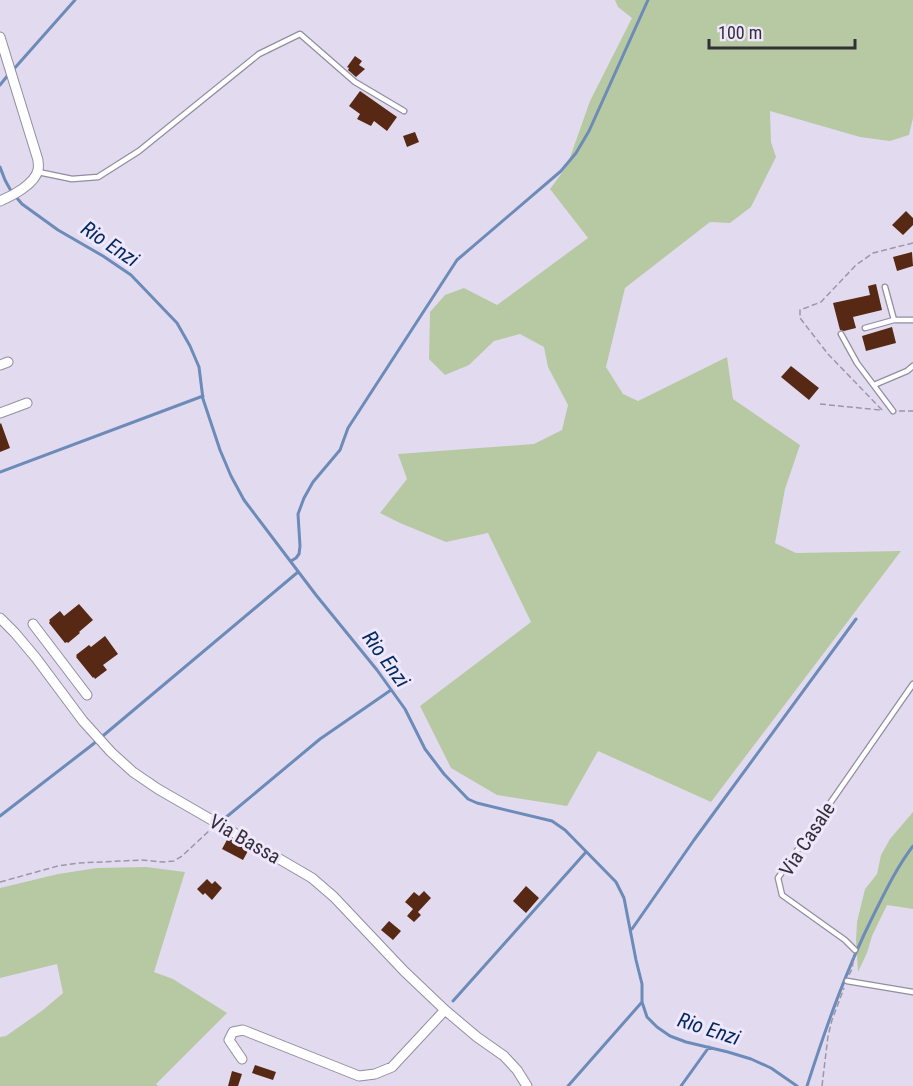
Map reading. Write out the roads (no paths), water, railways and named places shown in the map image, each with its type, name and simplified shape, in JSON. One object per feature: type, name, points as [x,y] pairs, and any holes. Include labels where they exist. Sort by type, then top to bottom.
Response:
[{"type":"street","points":[[0,37],[38,159],[38,172],[13,195],[0,201]]},
{"type":"street","points":[[0,413],[27,403]]},
{"type":"street","name":"Via Bassa","points":[[0,618],[45,670],[83,721],[133,772],[158,789],[312,878],[334,897],[445,1010],[504,1056],[527,1086]]},
{"type":"street","points":[[33,624],[87,695]]},
{"type":"street","points":[[45,670],[59,659]]},
{"type":"street","points":[[242,1059],[229,1040],[233,1032],[243,1030],[359,1076],[375,1074],[392,1067],[445,1010]]},
{"type":"lane","points":[[38,172],[72,179],[98,177],[140,151],[259,54],[300,34],[355,82],[404,111]]},
{"type":"lane","points":[[885,287],[894,320]]},
{"type":"lane","points":[[865,328],[894,320],[913,320]]},
{"type":"lane","points":[[841,334],[857,363],[893,411]]},
{"type":"lane","points":[[874,385],[907,372],[913,366]]},
{"type":"lane","name":"Via Casale","points":[[855,950],[845,939],[782,895],[778,878],[913,684]]},
{"type":"lane","points":[[847,981],[913,993]]},
{"type":"waterway","points":[[13,70],[75,0]]},
{"type":"waterway","points":[[291,561],[299,554],[298,514],[313,482],[340,450],[348,428],[457,260],[561,171],[576,153],[589,131],[648,0]]},
{"type":"waterway","points":[[0,85],[8,75]]},
{"type":"waterway","name":"Rio Enzi","points":[[0,167],[11,191],[22,204],[58,230],[131,275],[177,323],[199,367],[203,399],[220,450],[244,500],[316,595],[377,670],[405,709],[425,749],[444,774],[468,799],[477,803],[552,821],[565,830],[616,882],[624,898],[642,984],[642,1002],[647,1017],[670,1036],[751,1059],[771,1068],[797,1086]]},
{"type":"waterway","points":[[0,472],[203,396]]},
{"type":"waterway","points":[[0,816],[92,745],[298,572]]},
{"type":"waterway","points":[[632,929],[694,840],[856,619]]},
{"type":"waterway","points":[[224,819],[320,739],[391,690]]},
{"type":"waterway","points":[[807,1086],[854,956],[887,887],[913,846]]},
{"type":"waterway","points":[[453,1001],[586,852]]},
{"type":"waterway","points":[[568,1086],[642,1002]]},
{"type":"waterway","points":[[681,1086],[709,1047]]}]
